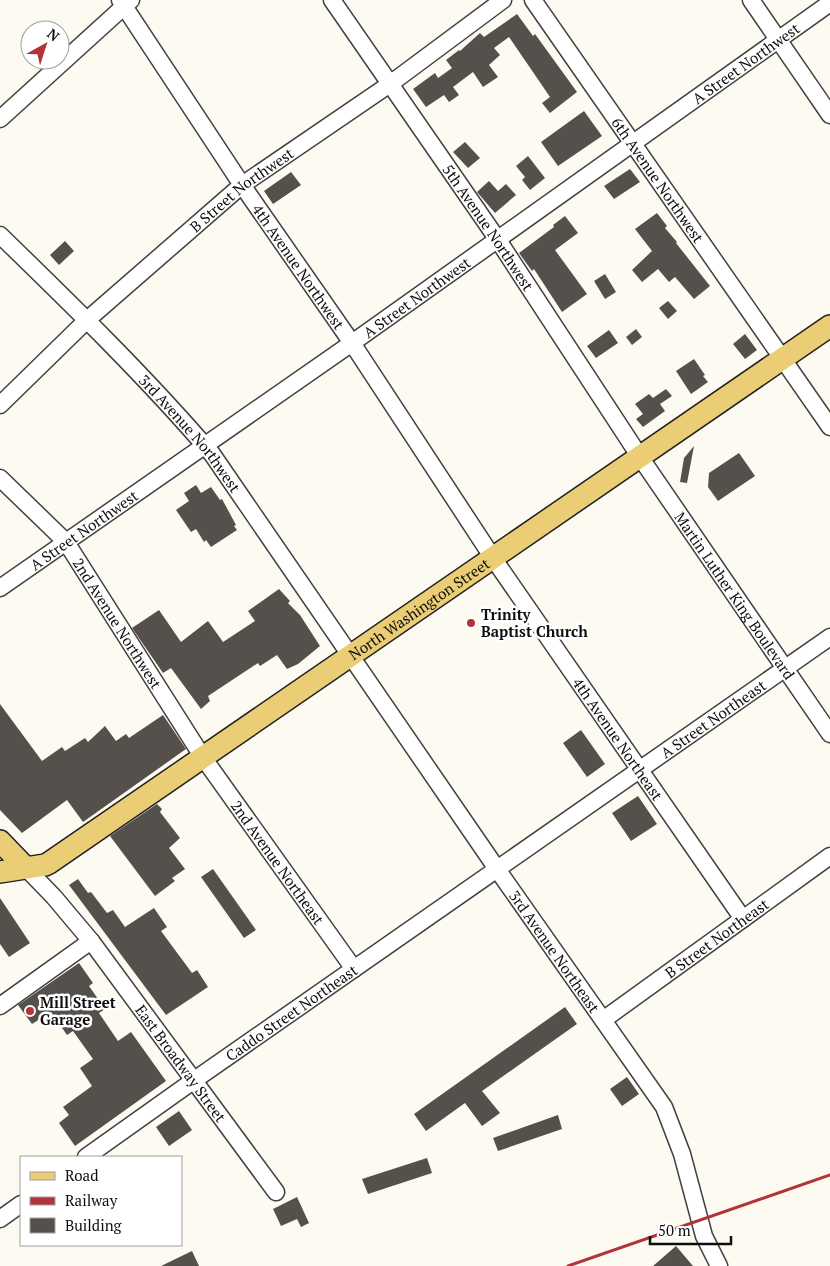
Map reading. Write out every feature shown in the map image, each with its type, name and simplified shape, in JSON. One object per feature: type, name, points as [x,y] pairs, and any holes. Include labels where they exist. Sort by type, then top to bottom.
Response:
[{"type":"main road","name":"North Washington Street","points":[[0,872],[45,865],[830,326]]},
{"type":"main road","points":[[0,841],[25,867]]},
{"type":"street","name":"5th Avenue Northwest","points":[[332,0],[498,240],[640,457]]},
{"type":"street","name":"B Street Northwest","points":[[0,405],[87,320],[242,185],[390,84],[503,0]]},
{"type":"street","name":"6th Avenue Northwest","points":[[533,0],[830,427]]},
{"type":"street","points":[[751,0],[830,115]]},
{"type":"street","points":[[0,120],[125,2]]},
{"type":"street","name":"4th Avenue Northwest","points":[[125,2],[242,185],[352,343],[493,558]]},
{"type":"street","name":"A Street Northwest","points":[[0,588],[352,343],[830,4]]},
{"type":"street","name":"3rd Avenue Northwest","points":[[0,235],[87,320],[205,446],[350,657]]},
{"type":"street","name":"Martin Luther King Boulevard","points":[[640,457],[830,734]]},
{"type":"street","name":"2nd Avenue Northwest","points":[[0,478],[66,542],[202,756]]},
{"type":"street","name":"4th Avenue Northeast","points":[[493,558],[743,919]]},
{"type":"street","name":"A Street Northeast","points":[[497,869],[830,637]]},
{"type":"street","name":"3rd Avenue Northeast","points":[[350,657],[667,1112],[682,1154],[704,1236],[719,1266]]},
{"type":"street","name":"2nd Avenue Northeast","points":[[202,756],[354,969]]},
{"type":"street","name":"B Street Northeast","points":[[604,1020],[830,856]]},
{"type":"street","name":"East Broadway Street","points":[[25,867],[92,941],[276,1192]]},
{"type":"street","name":"Caddo Street Northeast","points":[[87,1156],[497,869]]},
{"type":"street","points":[[0,1006],[92,941]]},
{"type":"street","points":[[0,1219],[20,1205]]},
{"type":"building","points":[[517,14],[533,36],[535,34],[577,92],[550,113],[542,103],[550,97],[509,37],[494,48],[500,55],[489,65],[498,77],[483,87],[473,72],[453,87],[459,95],[449,102],[444,95],[426,107],[413,89],[435,73],[438,78],[452,68],[446,60],[460,51],[480,33],[484,37]]},
{"type":"building","points":[[584,111],[602,136],[558,166],[541,142]]},
{"type":"building","points":[[465,142],[480,158],[468,168],[453,152]]},
{"type":"building","points":[[528,156],[545,178],[530,190],[522,180],[525,177],[516,166]]},
{"type":"building","points":[[630,169],[640,182],[614,199],[604,186]]},
{"type":"building","points":[[291,172],[301,185],[273,204],[264,191]]},
{"type":"building","points":[[489,181],[498,191],[506,184],[516,195],[495,213],[477,192]]},
{"type":"building","points":[[657,213],[667,226],[665,228],[710,286],[694,299],[675,277],[669,282],[658,269],[642,282],[632,270],[652,251],[635,229]]},
{"type":"building","points":[[565,216],[578,233],[555,250],[587,294],[562,312],[534,269],[532,271],[519,253],[554,227],[553,225]]},
{"type":"building","points":[[65,241],[74,251],[59,265],[50,255]]},
{"type":"building","points":[[605,274],[616,292],[605,299],[594,281]]},
{"type":"building","points":[[668,301],[677,311],[668,319],[659,308]]},
{"type":"building","points":[[636,329],[642,337],[632,345],[626,337]]},
{"type":"building","points":[[609,330],[618,343],[596,358],[587,346]]},
{"type":"building","points":[[745,334],[757,350],[745,359],[733,344]]},
{"type":"building","points":[[694,359],[708,382],[691,394],[676,371]]},
{"type":"building","points":[[666,389],[672,396],[660,404],[665,411],[643,427],[636,419],[643,414],[635,404],[649,394],[653,398]]},
{"type":"building","points":[[694,446],[687,483],[680,482],[684,458]]},
{"type":"building","points":[[739,453],[755,476],[718,501],[708,487],[709,473]]},
{"type":"building","points":[[196,485],[201,493],[211,487],[220,500],[222,499],[236,525],[234,526],[237,530],[211,547],[206,540],[204,542],[196,529],[191,532],[176,510],[189,501],[184,493]]},
{"type":"building","points":[[279,589],[290,601],[288,603],[300,615],[320,646],[298,664],[287,669],[277,655],[260,666],[258,663],[208,696],[210,701],[201,709],[171,668],[163,673],[132,628],[159,610],[181,642],[208,621],[223,642],[255,621],[248,611]]},
{"type":"building","points":[[0,704],[42,761],[62,747],[65,751],[85,738],[88,742],[105,726],[116,741],[126,734],[129,738],[163,715],[186,749],[83,822],[67,800],[22,833],[0,810]]},
{"type":"building","points":[[581,730],[605,764],[587,777],[563,743]]},
{"type":"building","points":[[638,796],[657,824],[631,841],[612,813]]},
{"type":"building","points":[[157,804],[162,809],[160,812],[180,838],[169,848],[185,869],[172,878],[175,881],[155,896],[110,836]]},
{"type":"building","points":[[213,869],[256,930],[244,938],[201,877]]},
{"type":"building","points":[[78,879],[107,913],[113,910],[125,927],[154,908],[167,927],[161,931],[192,973],[197,970],[208,987],[166,1015],[69,885]]},
{"type":"building","points":[[0,898],[30,943],[9,957],[0,944]]},
{"type":"building","points":[[79,963],[93,983],[89,986],[105,1009],[99,1013],[118,1041],[131,1032],[166,1081],[75,1146],[59,1123],[69,1115],[63,1107],[92,1086],[80,1068],[93,1059],[73,1031],[67,1035],[51,1012],[32,1024],[18,1005]]},
{"type":"building","points":[[565,1007],[577,1024],[482,1091],[500,1113],[482,1126],[465,1103],[426,1131],[414,1114]]},
{"type":"building","points":[[627,1077],[639,1094],[622,1106],[610,1089]]},
{"type":"building","points":[[179,1111],[192,1130],[169,1146],[156,1127]]},
{"type":"building","points":[[558,1115],[562,1129],[498,1151],[493,1138]]},
{"type":"building","points":[[427,1158],[432,1173],[368,1194],[362,1179]]},
{"type":"building","points":[[297,1197],[309,1223],[301,1227],[297,1219],[281,1226],[273,1209]]},
{"type":"building","points":[[676,1246],[693,1266],[653,1266]]},
{"type":"building","points":[[192,1251],[199,1266],[161,1266]]},
{"type":"railway","points":[[568,1266],[830,1175]]},
{"type":"place","name":"Trinity Baptist Church","points":[[471,623]]},
{"type":"place","name":"Mill Street Garage","points":[[30,1011]]}]
